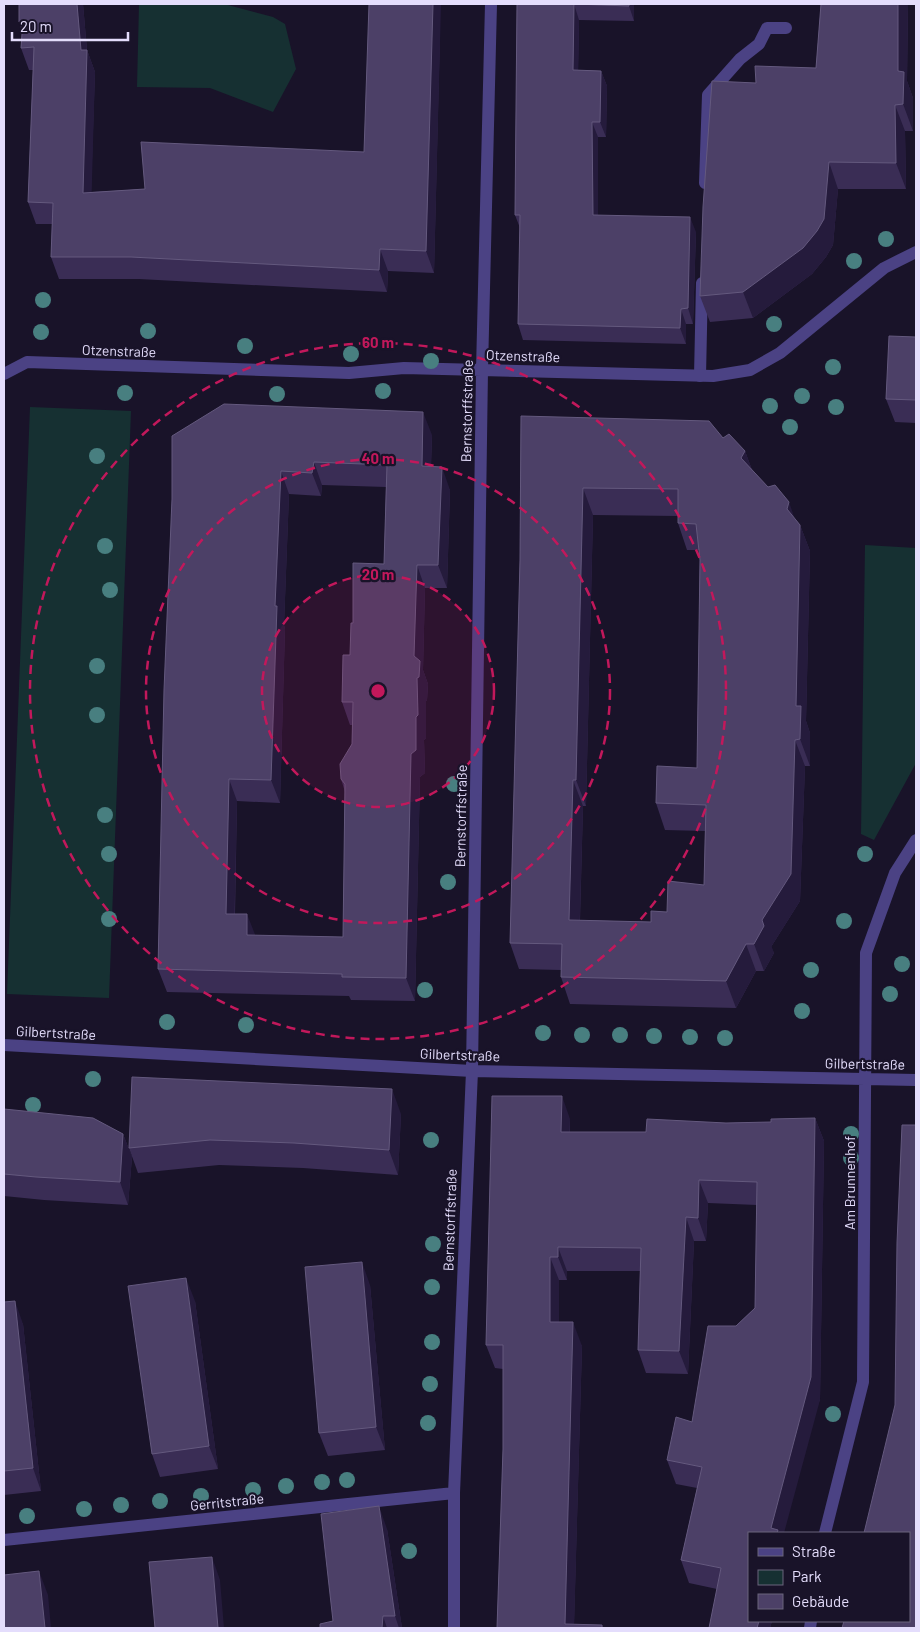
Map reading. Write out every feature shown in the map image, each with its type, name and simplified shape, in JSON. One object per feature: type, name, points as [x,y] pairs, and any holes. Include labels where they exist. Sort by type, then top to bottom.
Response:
[{"type":"street","name":"Bernstorffstraße","points":[[454,1628],[454,1493],[472,1071],[482,370],[491,4]]},
{"type":"street","points":[[705,192],[708,95],[740,58],[759,44],[767,28],[786,28]]},
{"type":"street","name":"Otzenstraße","points":[[4,374],[27,362],[349,373],[404,368],[713,376],[750,370],[780,353],[884,268],[916,252]]},
{"type":"street","points":[[700,376],[703,269]]},
{"type":"street","name":"Am Brunnenhof","points":[[826,1532],[863,1382],[866,953],[895,873],[916,840]]},
{"type":"street","name":"Gilbertstraße","points":[[4,1045],[472,1071],[916,1080]]},
{"type":"street","name":"Gerritstraße","points":[[4,1540],[454,1493]]},
{"type":"green space","points":[[139,4],[224,4],[273,17],[285,24],[296,69],[273,112],[210,88],[137,87]]},
{"type":"green space","points":[[30,407],[131,411],[109,998],[7,994]]},
{"type":"green space","points":[[865,545],[916,548],[916,763],[874,840],[861,834]]},
{"type":"building","points":[[19,4],[77,4],[81,50],[87,50],[83,193],[145,189],[141,142],[364,152],[369,4],[433,4],[426,251],[380,249],[379,270],[131,257],[51,257],[53,203],[28,202],[34,47],[21,48],[23,20],[19,22]]},
{"type":"building","points":[[517,4],[574,4],[573,70],[601,71],[600,122],[592,122],[593,215],[690,217],[688,308],[681,309],[680,328],[518,324],[520,215],[515,215]]},
{"type":"building","points":[[574,4],[629,4],[629,6]]},
{"type":"building","points":[[821,4],[898,4],[898,71],[904,72],[903,104],[895,105],[896,163],[829,162],[824,219],[803,248],[743,292],[700,296],[703,207],[712,81],[756,83],[755,66],[816,68]]},
{"type":"building","points":[[889,336],[916,337],[916,400],[886,399]]},
{"type":"building","points":[[224,404],[423,412],[422,466],[442,467],[438,565],[417,565],[414,656],[420,661],[419,677],[417,678],[418,715],[416,717],[416,750],[411,754],[406,978],[342,977],[342,974],[158,969],[164,690],[172,499],[172,436]],"holes":[[[314,462],[387,465],[384,564],[353,563],[353,623],[351,623],[350,655],[343,655],[342,702],[353,702],[352,744],[340,764],[341,779],[345,784],[343,937],[247,935],[247,914],[226,914],[229,779],[271,780],[277,606],[275,606],[281,471],[312,473]]]},
{"type":"building","points":[[521,416],[709,421],[723,438],[729,434],[745,451],[741,458],[768,487],[775,485],[789,502],[787,509],[800,525],[796,706],[801,706],[800,739],[795,740],[791,874],[762,920],[764,926],[754,944],[746,944],[726,981],[561,977],[562,944],[510,943],[520,560]],"holes":[[[583,488],[678,489],[678,523],[696,524],[700,560],[697,768],[657,766],[656,803],[706,805],[704,885],[668,881],[667,912],[651,911],[651,922],[569,920],[573,780],[576,780]]]},
{"type":"building","points":[[132,1077],[392,1089],[389,1150],[294,1143],[210,1140],[129,1148]]},
{"type":"building","points":[[492,1096],[562,1096],[561,1132],[646,1132],[647,1119],[726,1123],[771,1122],[771,1119],[815,1118],[811,1377],[771,1528],[778,1530],[777,1532],[748,1532],[748,1622],[759,1622],[757,1628],[709,1628],[721,1568],[681,1560],[702,1467],[667,1460],[676,1417],[692,1422],[708,1326],[736,1326],[755,1308],[757,1182],[699,1180],[698,1218],[686,1217],[679,1351],[638,1350],[641,1248],[558,1247],[558,1257],[550,1257],[550,1322],[573,1322],[565,1624],[602,1625],[602,1628],[497,1628],[503,1449],[503,1345],[486,1345]]},
{"type":"building","points":[[4,1109],[93,1118],[123,1134],[120,1182],[4,1174]]},
{"type":"building","points":[[902,1125],[916,1125],[916,1628],[842,1628],[844,1622],[910,1622],[910,1532],[864,1532],[895,1405],[897,1243]]},
{"type":"building","points":[[362,1262],[376,1427],[319,1433],[305,1267]]},
{"type":"building","points":[[186,1278],[209,1446],[152,1454],[128,1286]]},
{"type":"building","points":[[15,1301],[33,1468],[4,1471],[4,1302]]},
{"type":"building","points":[[379,1506],[395,1616],[383,1616],[382,1628],[320,1628],[320,1624],[333,1621],[321,1514]]},
{"type":"building","points":[[212,1557],[218,1628],[155,1628],[149,1562]]},
{"type":"building","points":[[39,1571],[45,1628],[4,1628],[4,1575]]}]
